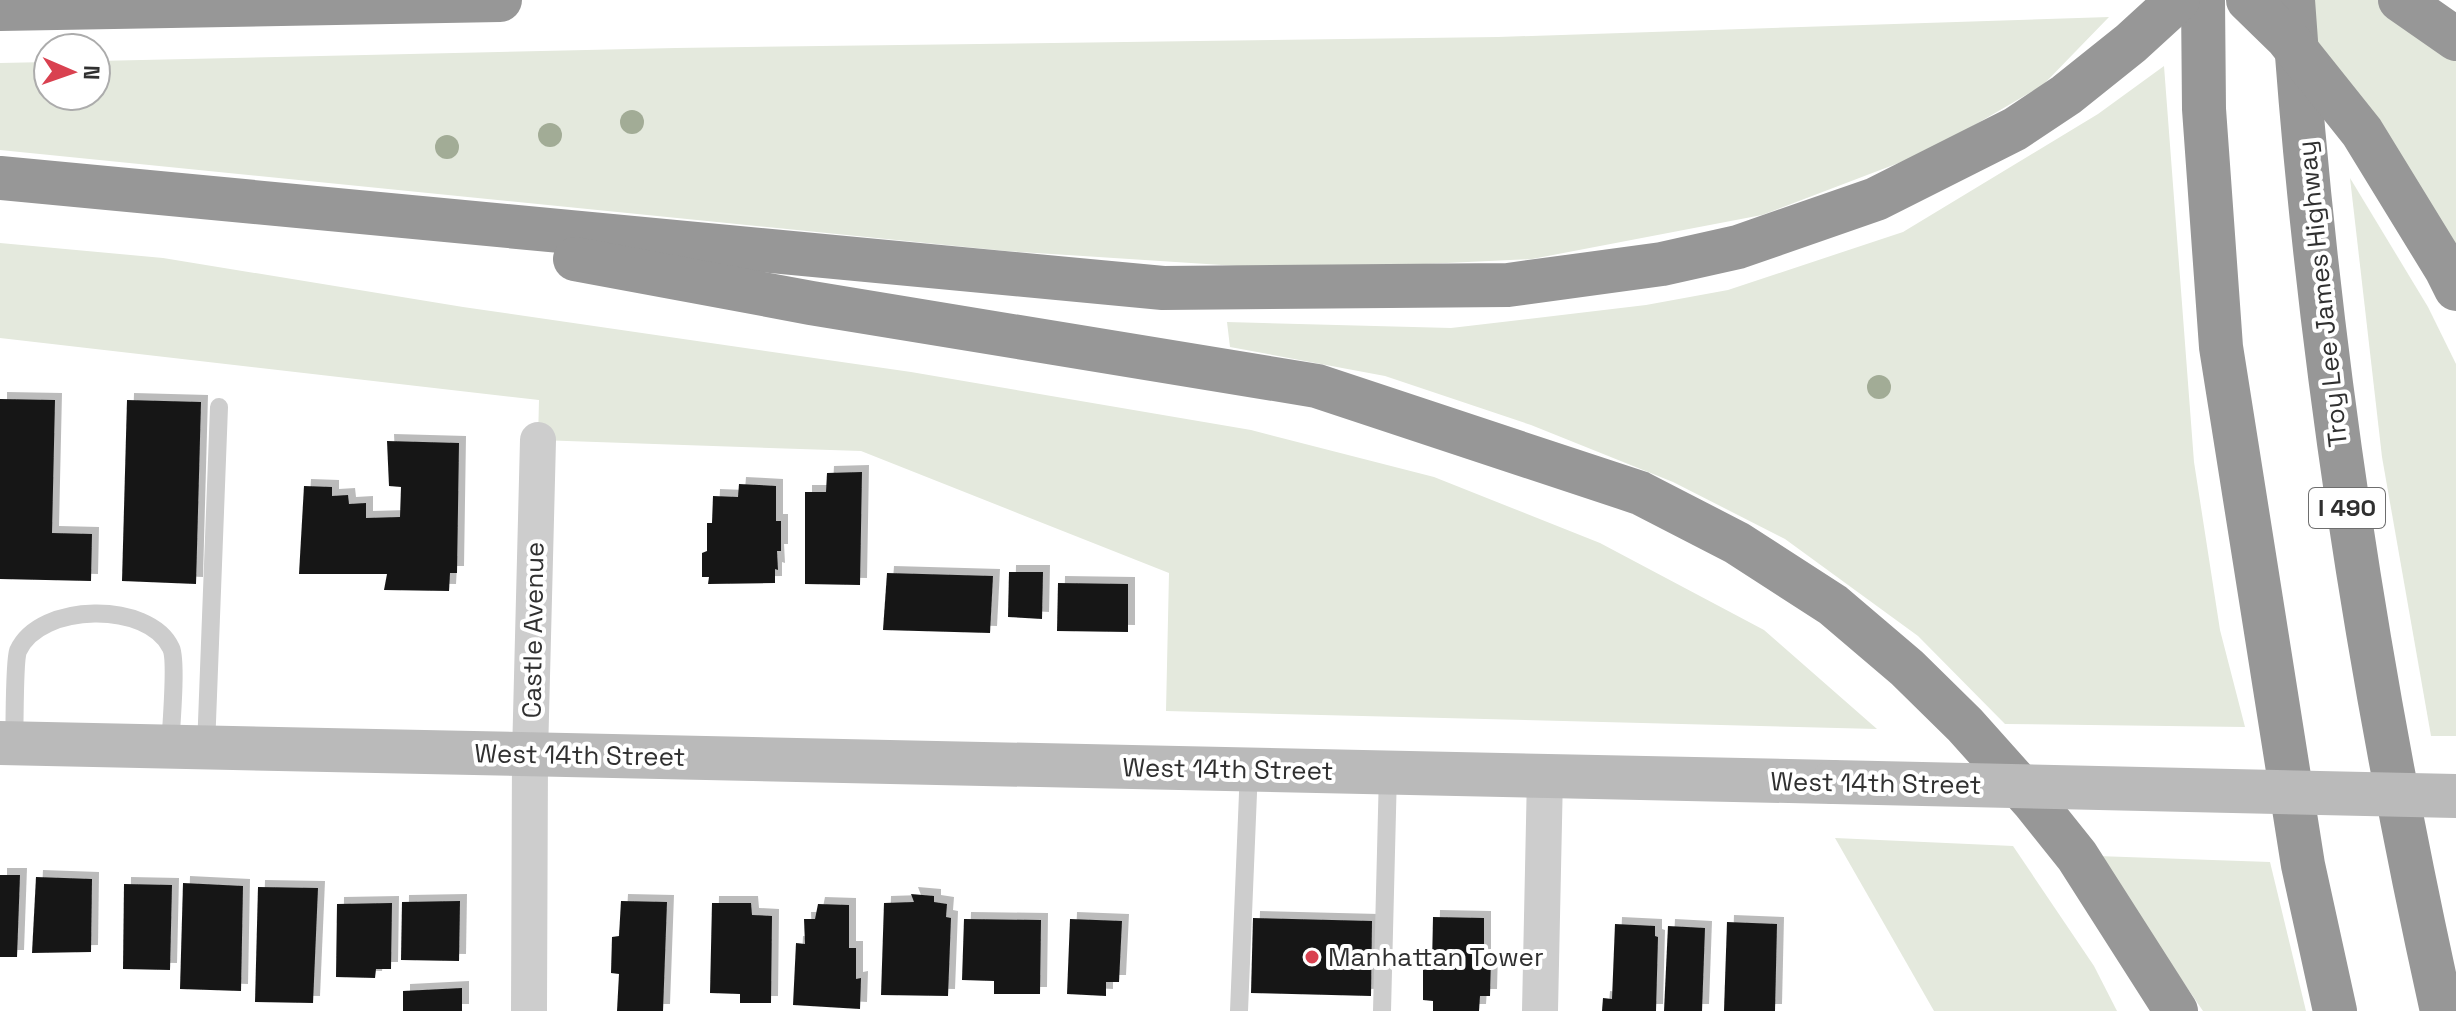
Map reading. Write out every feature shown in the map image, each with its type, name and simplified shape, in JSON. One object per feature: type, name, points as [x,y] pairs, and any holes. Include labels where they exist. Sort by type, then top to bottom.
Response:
[{"type":"highway","points":[[0,9],[500,0]]},
{"type":"highway","points":[[0,178],[1163,288],[1508,285],[1662,264],[1738,247],[1876,199],[2015,129],[2066,95],[2178,0]]},
{"type":"highway","points":[[2203,0],[2204,109],[2221,347],[2303,865],[2335,1011]]},
{"type":"highway","points":[[2248,0],[2287,38],[2362,132],[2456,289]]},
{"type":"highway","name":"Troy Lee James Highway","points":[[2293,0],[2315,248],[2344,489],[2381,711],[2415,892],[2442,1011]]},
{"type":"highway","points":[[2400,0],[2456,39]]},
{"type":"highway","points":[[262,201],[811,303],[1317,386],[1640,493],[1737,543],[1833,605],[1917,678],[1975,736],[2077,856],[2176,1011]]},
{"type":"street","name":"Castle Avenue","points":[[529,1011],[530,755],[538,440]]},
{"type":"street","name":"West 14th Street","points":[[7,743],[2456,796]]},
{"type":"street","points":[[1540,1011],[1545,775]]},
{"type":"lane","points":[[188,747],[219,407]]},
{"type":"lane","points":[[7,743],[18,652],[33,631],[53,619],[80,614],[132,617],[155,627],[173,650],[188,747]]},
{"type":"lane","points":[[1239,1011],[1249,769]]},
{"type":"lane","points":[[1382,1011],[1388,772]]},
{"type":"shaded area","points":[[2293,0],[2400,0],[2456,39],[2456,289]]},
{"type":"shaded area","points":[[2109,17],[2043,85],[1930,151],[1762,215],[1532,259],[1298,270],[1006,251],[0,150],[0,63],[32,62],[32,112],[112,112],[112,61],[676,48],[1498,37]]},
{"type":"shaded area","points":[[2164,66],[2194,462],[2220,630],[2245,727],[2005,724],[1918,636],[1785,539],[1673,482],[1531,425],[1385,376],[1230,347],[1227,322],[1451,328],[1646,305],[1728,290],[1903,232],[2098,114]]},
{"type":"shaded area","points":[[2350,178],[2428,307],[2456,364],[2456,736],[2431,736],[2382,457]]},
{"type":"shaded area","points":[[0,243],[163,258],[463,307],[911,372],[1251,430],[1434,477],[1600,543],[1764,630],[1877,729],[1166,711],[1169,573],[861,451],[538,440],[539,400],[0,338]]},
{"type":"shaded area","points":[[1835,838],[2013,846],[2094,966],[2117,1011],[1934,1011]]},
{"type":"shaded area","points":[[2097,856],[2270,862],[2306,1011],[2203,1011]]},
{"type":"building","points":[[0,399],[55,400],[52,533],[92,534],[91,581],[0,579]]},
{"type":"building","points":[[127,400],[201,402],[196,584],[122,581]]},
{"type":"building","points":[[387,441],[459,443],[457,573],[450,573],[449,591],[384,590],[387,574],[299,574],[304,486],[332,487],[332,496],[348,495],[349,504],[366,503],[366,518],[400,517],[401,487],[389,486]]},
{"type":"building","points":[[862,472],[860,585],[805,584],[805,492],[826,492],[827,473]]},
{"type":"building","points":[[739,484],[776,486],[776,521],[781,521],[781,551],[777,551],[775,583],[708,584],[709,577],[702,577],[702,553],[707,551],[707,523],[712,523],[713,496],[738,497]]},
{"type":"building","points":[[1009,572],[1043,572],[1042,619],[1008,617]]},
{"type":"building","points":[[887,573],[993,576],[990,633],[883,630]]},
{"type":"building","points":[[1058,583],[1128,584],[1128,632],[1057,631]]},
{"type":"building","points":[[0,875],[20,875],[17,957],[0,957]]},
{"type":"building","points":[[36,877],[92,879],[91,952],[32,953]]},
{"type":"building","points":[[183,883],[243,886],[241,991],[180,989]]},
{"type":"building","points":[[124,884],[172,885],[170,970],[123,969]]},
{"type":"building","points":[[258,887],[318,888],[313,1003],[255,1002]]},
{"type":"building","points":[[911,894],[934,896],[934,902],[947,904],[946,917],[951,918],[948,996],[881,995],[884,903],[914,902]]},
{"type":"building","points":[[460,901],[459,961],[401,960],[402,902]]},
{"type":"building","points":[[621,901],[667,902],[663,1011],[617,1011],[619,974],[611,973],[612,937],[619,936]]},
{"type":"building","points":[[392,903],[391,969],[376,969],[375,978],[336,977],[337,904]]},
{"type":"building","points":[[712,903],[751,903],[752,915],[772,916],[771,1003],[740,1003],[740,994],[710,993]]},
{"type":"building","points":[[818,904],[849,905],[849,948],[856,948],[856,979],[861,978],[860,1009],[793,1005],[796,943],[805,944],[804,919],[815,919]]},
{"type":"building","points":[[1433,917],[1484,918],[1484,957],[1491,958],[1490,996],[1480,996],[1479,1011],[1433,1011],[1433,1001],[1423,1000],[1423,965],[1432,965]]},
{"type":"building","name":"Manhattan Tower","points":[[1253,918],[1372,921],[1371,996],[1251,993]]},
{"type":"building","points":[[964,919],[1041,920],[1040,994],[994,994],[994,981],[962,980]]},
{"type":"building","points":[[1070,919],[1122,921],[1119,982],[1106,982],[1106,996],[1067,994]]},
{"type":"building","points":[[1727,922],[1777,924],[1775,1011],[1724,1011]]},
{"type":"building","points":[[1615,924],[1655,926],[1655,936],[1658,937],[1656,1011],[1602,1011],[1603,998],[1612,999]]},
{"type":"building","points":[[1668,926],[1705,928],[1702,1011],[1664,1011]]},
{"type":"building","points":[[462,988],[462,1011],[403,1011],[403,991]]},
{"type":"place","name":"Manhattan Tower","points":[[1312,957]]}]
